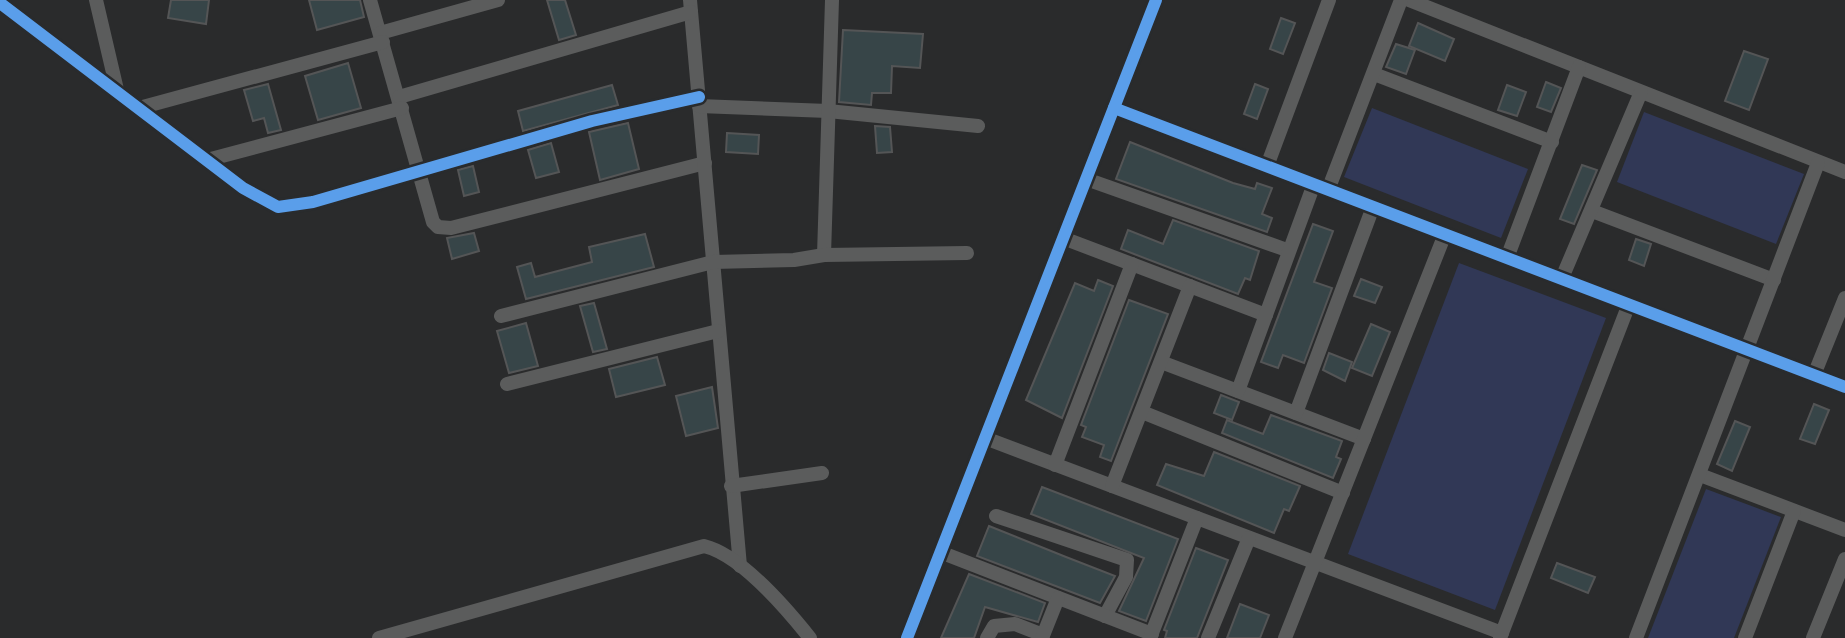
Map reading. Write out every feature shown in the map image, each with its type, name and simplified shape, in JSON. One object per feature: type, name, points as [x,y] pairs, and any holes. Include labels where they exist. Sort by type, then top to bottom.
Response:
[{"type":"street","points":[[96,0],[118,94]]},
{"type":"street","points":[[370,0],[433,222],[438,227],[451,228],[705,163]]},
{"type":"street","points":[[139,108],[498,0]]},
{"type":"street","points":[[824,255],[832,0]]},
{"type":"street","points":[[907,638],[1156,0]]},
{"type":"street","points":[[1267,166],[1329,0]]},
{"type":"street","points":[[1238,391],[1287,250],[1321,187],[1374,74],[1401,0]]},
{"type":"street","points":[[1409,0],[1845,172]]},
{"type":"street","points":[[0,3],[207,160],[263,201],[278,207],[313,202],[419,173],[592,121],[699,102],[978,126]]},
{"type":"street","points":[[207,160],[400,102],[691,6],[740,566]]},
{"type":"street","points":[[1507,258],[1579,67]]},
{"type":"street","points":[[1374,74],[1552,142]]},
{"type":"street","points":[[1562,278],[1641,92]]},
{"type":"street","points":[[1114,108],[1845,387]]},
{"type":"street","points":[[1636,638],[1749,350],[1818,163]]},
{"type":"street","points":[[1086,179],[1287,250]]},
{"type":"street","points":[[1296,413],[1373,207]]},
{"type":"street","points":[[1592,211],[1774,280]]},
{"type":"street","points":[[1285,638],[1445,234]]},
{"type":"street","points":[[1063,238],[1266,315]]},
{"type":"street","points":[[501,316],[713,262],[794,260],[824,255],[967,253]]},
{"type":"street","points":[[1055,465],[1132,264]]},
{"type":"street","points":[[1112,486],[1190,286]]},
{"type":"street","points":[[1814,375],[1845,298]]},
{"type":"street","points":[[985,438],[1501,636],[1629,304]]},
{"type":"street","points":[[507,384],[718,331]]},
{"type":"street","points":[[1161,362],[1364,439]]},
{"type":"street","points":[[1142,412],[1343,493]]},
{"type":"street","points":[[731,486],[822,473]]},
{"type":"street","points":[[1700,475],[1845,530]]},
{"type":"street","points":[[1745,638],[1794,511]]},
{"type":"street","points":[[996,516],[1127,560],[1126,577],[1105,616]]},
{"type":"street","points":[[940,552],[1151,636],[1197,518]]},
{"type":"street","points":[[1208,638],[1249,538]]},
{"type":"street","points":[[379,638],[688,548],[704,546],[720,550],[740,566],[810,638]]},
{"type":"street","points":[[1813,638],[1845,559]]},
{"type":"street","points":[[987,638],[994,626],[1004,623],[1042,636],[1058,598]]},
{"type":"shaded area","points":[[1372,108],[1528,169],[1501,238],[1344,177]]},
{"type":"shaded area","points":[[1644,112],[1804,174],[1776,244],[1617,182]]},
{"type":"shaded area","points":[[1459,263],[1606,318],[1495,610],[1348,554]]},
{"type":"shaded area","points":[[1706,489],[1781,517],[1734,638],[1648,638]]},
{"type":"building","points":[[171,0],[209,0],[206,24],[168,18]]},
{"type":"building","points":[[309,0],[360,0],[364,17],[317,30]]},
{"type":"building","points":[[547,0],[565,0],[576,35],[559,40]]},
{"type":"building","points":[[1281,18],[1295,23],[1283,54],[1270,49]]},
{"type":"building","points":[[1418,23],[1454,39],[1445,61],[1409,46]]},
{"type":"building","points":[[843,30],[923,34],[920,68],[892,66],[891,93],[872,93],[871,105],[839,102]]},
{"type":"building","points":[[1396,44],[1415,50],[1406,74],[1386,67]]},
{"type":"building","points":[[1744,51],[1768,59],[1749,110],[1725,101]]},
{"type":"building","points":[[348,63],[361,108],[318,120],[305,76]]},
{"type":"building","points":[[1546,82],[1561,88],[1551,112],[1537,107]]},
{"type":"building","points":[[268,84],[281,130],[268,133],[264,118],[253,121],[244,90]]},
{"type":"building","points":[[1255,84],[1268,89],[1257,119],[1244,114]]},
{"type":"building","points":[[612,85],[618,105],[523,131],[518,111]]},
{"type":"building","points":[[1507,85],[1526,92],[1517,116],[1498,110]]},
{"type":"building","points":[[628,123],[639,169],[600,180],[589,132]]},
{"type":"building","points":[[875,126],[890,127],[892,152],[877,153]]},
{"type":"building","points":[[727,133],[759,135],[758,154],[726,152]]},
{"type":"building","points":[[1130,142],[1233,183],[1255,189],[1257,183],[1272,188],[1262,214],[1272,218],[1267,232],[1116,179]]},
{"type":"building","points":[[551,143],[559,172],[536,178],[528,150]]},
{"type":"building","points":[[1582,165],[1597,170],[1574,224],[1560,219]]},
{"type":"building","points":[[473,166],[479,192],[464,196],[458,170]]},
{"type":"building","points":[[1173,220],[1259,251],[1250,280],[1245,278],[1238,294],[1121,249],[1128,230],[1163,244]]},
{"type":"building","points":[[1313,224],[1333,231],[1314,282],[1332,288],[1304,363],[1283,355],[1278,368],[1261,362]]},
{"type":"building","points":[[474,233],[479,251],[452,259],[447,238]]},
{"type":"building","points":[[645,234],[654,267],[526,299],[517,267],[531,263],[535,277],[592,262],[589,247]]},
{"type":"building","points":[[1636,239],[1651,244],[1644,266],[1629,260]]},
{"type":"building","points":[[1361,279],[1382,287],[1375,303],[1354,296]]},
{"type":"building","points":[[1098,280],[1113,286],[1062,418],[1026,400],[1075,283],[1094,291]]},
{"type":"building","points":[[1129,300],[1168,314],[1111,461],[1100,457],[1104,445],[1082,437],[1086,427],[1081,425]]},
{"type":"building","points":[[594,303],[607,349],[593,352],[580,306]]},
{"type":"building","points":[[526,323],[538,366],[509,373],[497,331]]},
{"type":"building","points":[[1371,324],[1390,332],[1372,376],[1352,368]]},
{"type":"building","points":[[1329,353],[1352,362],[1345,381],[1323,370]]},
{"type":"building","points":[[657,357],[665,385],[616,397],[609,369]]},
{"type":"building","points":[[712,387],[718,428],[686,436],[676,396]]},
{"type":"building","points":[[1221,395],[1239,402],[1232,420],[1214,413]]},
{"type":"building","points":[[1814,404],[1829,410],[1815,444],[1800,439]]},
{"type":"building","points":[[1271,415],[1342,441],[1336,457],[1341,459],[1333,478],[1222,433],[1227,420],[1263,434]]},
{"type":"building","points":[[1735,421],[1750,427],[1732,471],[1717,464]]},
{"type":"building","points":[[1214,452],[1300,486],[1289,511],[1284,509],[1274,533],[1157,485],[1166,464],[1204,476]]},
{"type":"building","points":[[1042,487],[1178,539],[1146,621],[1119,611],[1144,558],[1031,514]]},
{"type":"building","points":[[989,526],[1115,576],[1100,603],[977,556]]},
{"type":"building","points":[[1196,548],[1228,560],[1197,638],[1165,638],[1167,631],[1164,630]]},
{"type":"building","points":[[1557,563],[1595,577],[1588,593],[1551,578]]},
{"type":"building","points":[[969,574],[1045,603],[1038,622],[985,607],[974,638],[941,638]]},
{"type":"building","points":[[1240,604],[1269,615],[1260,638],[1227,638]]},
{"type":"cycle path","points":[[907,638],[1156,0]]},
{"type":"cycle path","points":[[0,3],[243,188],[278,207],[313,202],[592,121],[699,97]]},
{"type":"cycle path","points":[[1114,108],[1845,387]]}]
